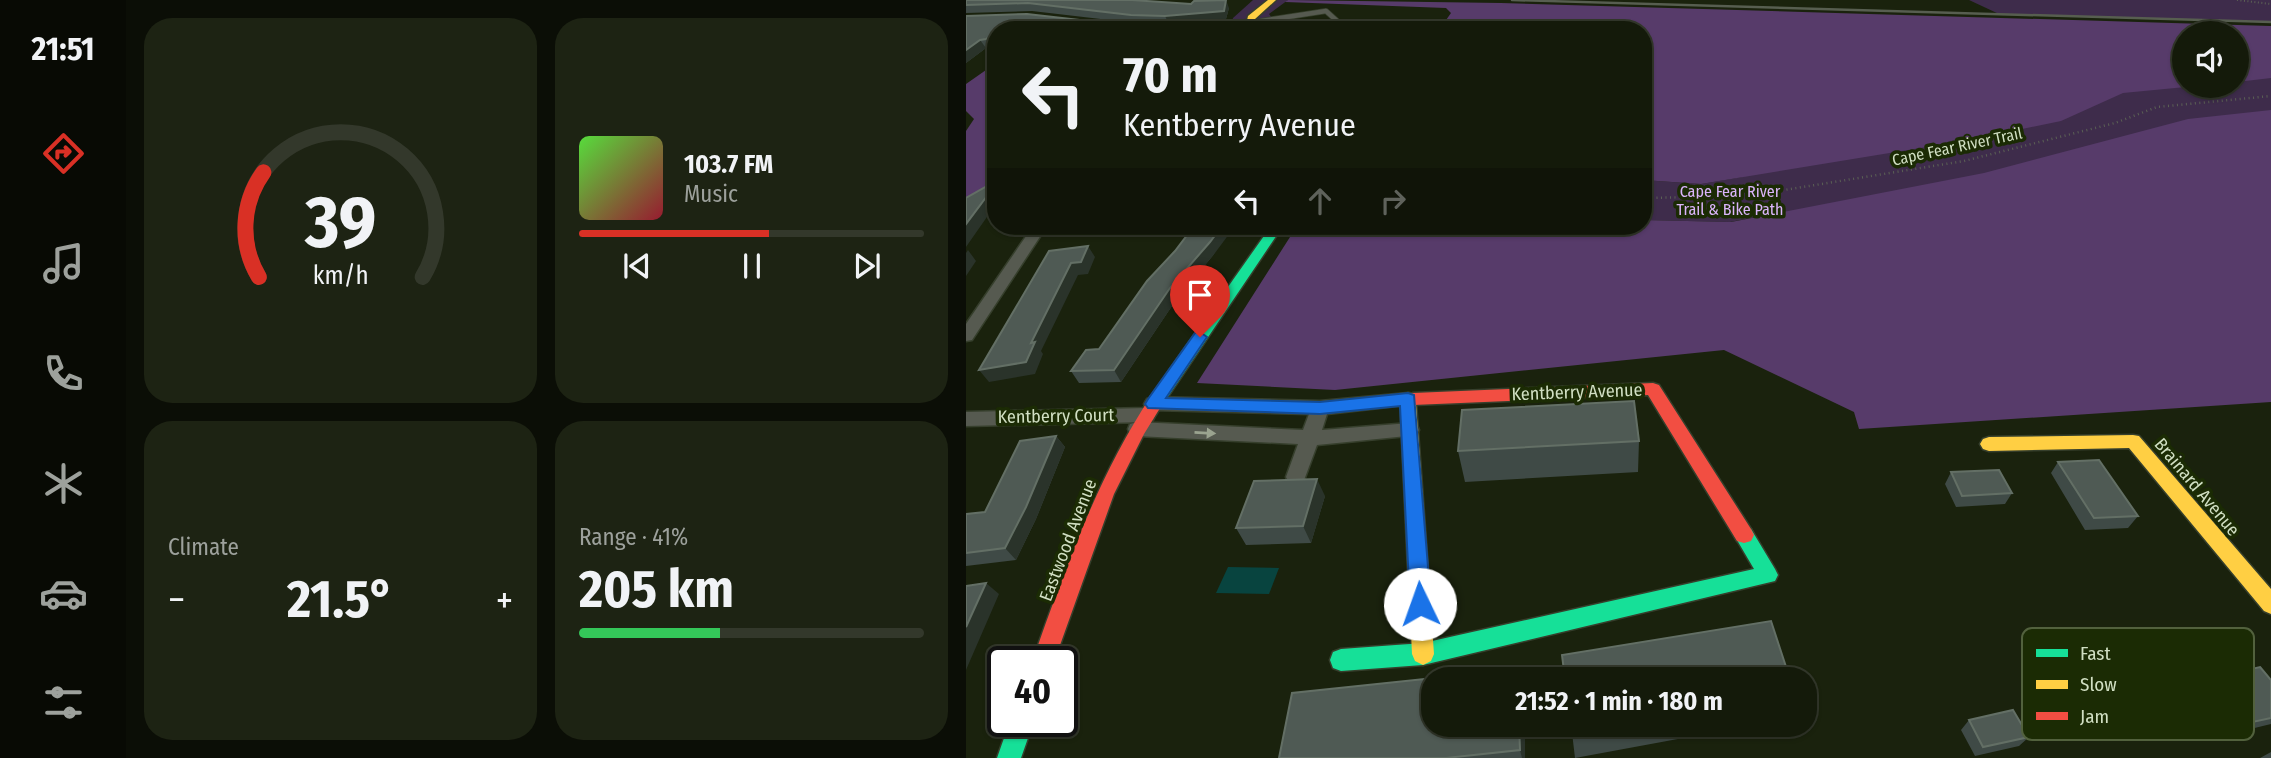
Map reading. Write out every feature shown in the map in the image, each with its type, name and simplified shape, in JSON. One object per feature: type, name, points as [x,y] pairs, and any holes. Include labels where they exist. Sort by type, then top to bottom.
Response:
[{"type":"street","points":[[1253,21],[1272,0]]},
{"type":"street","points":[[966,336],[1034,235]]},
{"type":"street","name":"Eastwood Avenue","points":[[1049,646],[1097,509],[1145,416],[1271,235]]},
{"type":"street","name":"Kentberry Avenue","points":[[1145,416],[1320,408],[1408,399],[1653,389],[1768,575],[1423,654]]},
{"type":"street","points":[[1341,660],[1423,654],[1408,399]]},
{"type":"street","points":[[1296,477],[1320,408]]},
{"type":"street","name":"Kentberry Court","points":[[966,419],[1010,415],[1145,416]]},
{"type":"street","points":[[1145,416],[1310,438],[1410,430]]},
{"type":"street","name":"Brainard Avenue","points":[[1989,444],[2133,441],[2271,604]]},
{"type":"street","points":[[1009,758],[1016,737]]},
{"type":"lane","points":[[1275,21],[1326,11],[1337,21]]},
{"type":"path","points":[[2237,0],[2271,4]]},
{"type":"path","name":"Cape Fear River Trail","points":[[1652,198],[1747,196],[1964,160],[2115,123],[2157,107],[2271,96]]},
{"type":"green space","points":[[1253,0],[1288,0],[1269,14],[1274,21],[1232,21]]},
{"type":"green space","points":[[1969,0],[2271,0],[2271,22],[1999,14]]},
{"type":"green space","name":"Cape Fear River Trail & Bike Path","points":[[2249,65],[2271,73],[2271,310],[1776,213],[1730,222],[1652,220],[1652,181],[1701,184],[1742,177],[1967,83],[2172,85],[2172,98],[2249,98]]},
{"type":"shaded area","points":[[1285,2],[1501,3],[2172,23],[2172,88],[2123,93],[2061,121],[1969,140],[1701,184],[1652,181],[1652,21],[1445,21],[1451,13],[1446,8]]},
{"type":"shaded area","points":[[2249,25],[2271,26],[2271,78],[2249,81]]},
{"type":"shaded area","points":[[987,69],[987,195],[966,207],[966,131],[974,119],[966,111],[966,84]]},
{"type":"shaded area","points":[[2271,110],[2271,402],[1859,429],[1854,412],[1724,350],[1335,390],[1197,383],[1291,235],[1652,235],[1652,220],[1731,222],[1984,173],[2188,119]]},
{"type":"water","points":[[1228,567],[1279,568],[1269,594],[1216,593]]},
{"type":"building","points":[[966,0],[1132,0],[1191,4],[1194,1],[1226,0],[1224,11],[1165,16],[1131,15],[1028,3],[966,5]]},
{"type":"building","points":[[1027,14],[1089,21],[987,21],[987,38],[966,50],[966,16]]},
{"type":"building","points":[[987,186],[987,196],[966,224],[966,198]]},
{"type":"building","points":[[1187,235],[1215,235],[1170,288],[1114,370],[1071,371],[1086,350],[1099,349],[1147,281]]},
{"type":"building","points":[[1088,246],[1081,262],[1071,263],[1031,343],[1035,342],[1026,362],[979,370],[1049,251]]},
{"type":"building","points":[[1634,401],[1639,441],[1458,451],[1462,410]]},
{"type":"building","points":[[1056,436],[1026,507],[1005,548],[966,553],[966,514],[985,512],[1020,441]]},
{"type":"building","points":[[2099,460],[2138,516],[2094,518],[2058,462]]},
{"type":"building","points":[[1999,470],[2012,493],[1962,496],[1951,472]]},
{"type":"building","points":[[1317,479],[1303,526],[1236,528],[1254,481]]},
{"type":"building","points":[[986,583],[966,627],[966,586]]},
{"type":"building","points":[[1771,621],[1786,667],[1564,667],[1562,655]]},
{"type":"building","points":[[2260,667],[2271,680],[2271,718],[2254,722],[2254,668]]},
{"type":"building","points":[[1421,679],[1421,737],[1520,737],[1520,750],[1446,758],[1279,758],[1292,693]]},
{"type":"building","points":[[2013,710],[2022,725],[2022,739],[1983,747],[1969,720]]},
{"type":"railway","points":[[1512,0],[2271,22]]},
{"type":"traffic: fast","points":[[1157,400],[1271,235]]},
{"type":"traffic: fast","points":[[1341,660],[1423,654],[1768,575],[1744,535]]},
{"type":"traffic: fast","points":[[1009,758],[1016,737]]},
{"type":"traffic: slow","points":[[1250,21],[1272,0]]},
{"type":"traffic: slow","points":[[1413,399],[1408,399],[1423,654]]},
{"type":"traffic: slow","points":[[1989,444],[2133,441],[2271,604]]},
{"type":"traffic: jam","points":[[1413,399],[1653,389],[1744,535]]},
{"type":"traffic: jam","points":[[1049,646],[1105,494],[1120,462],[1157,400]]},
{"type":"route","points":[[1200,337],[1153,404],[1320,408],[1408,399],[1420,604]]}]
